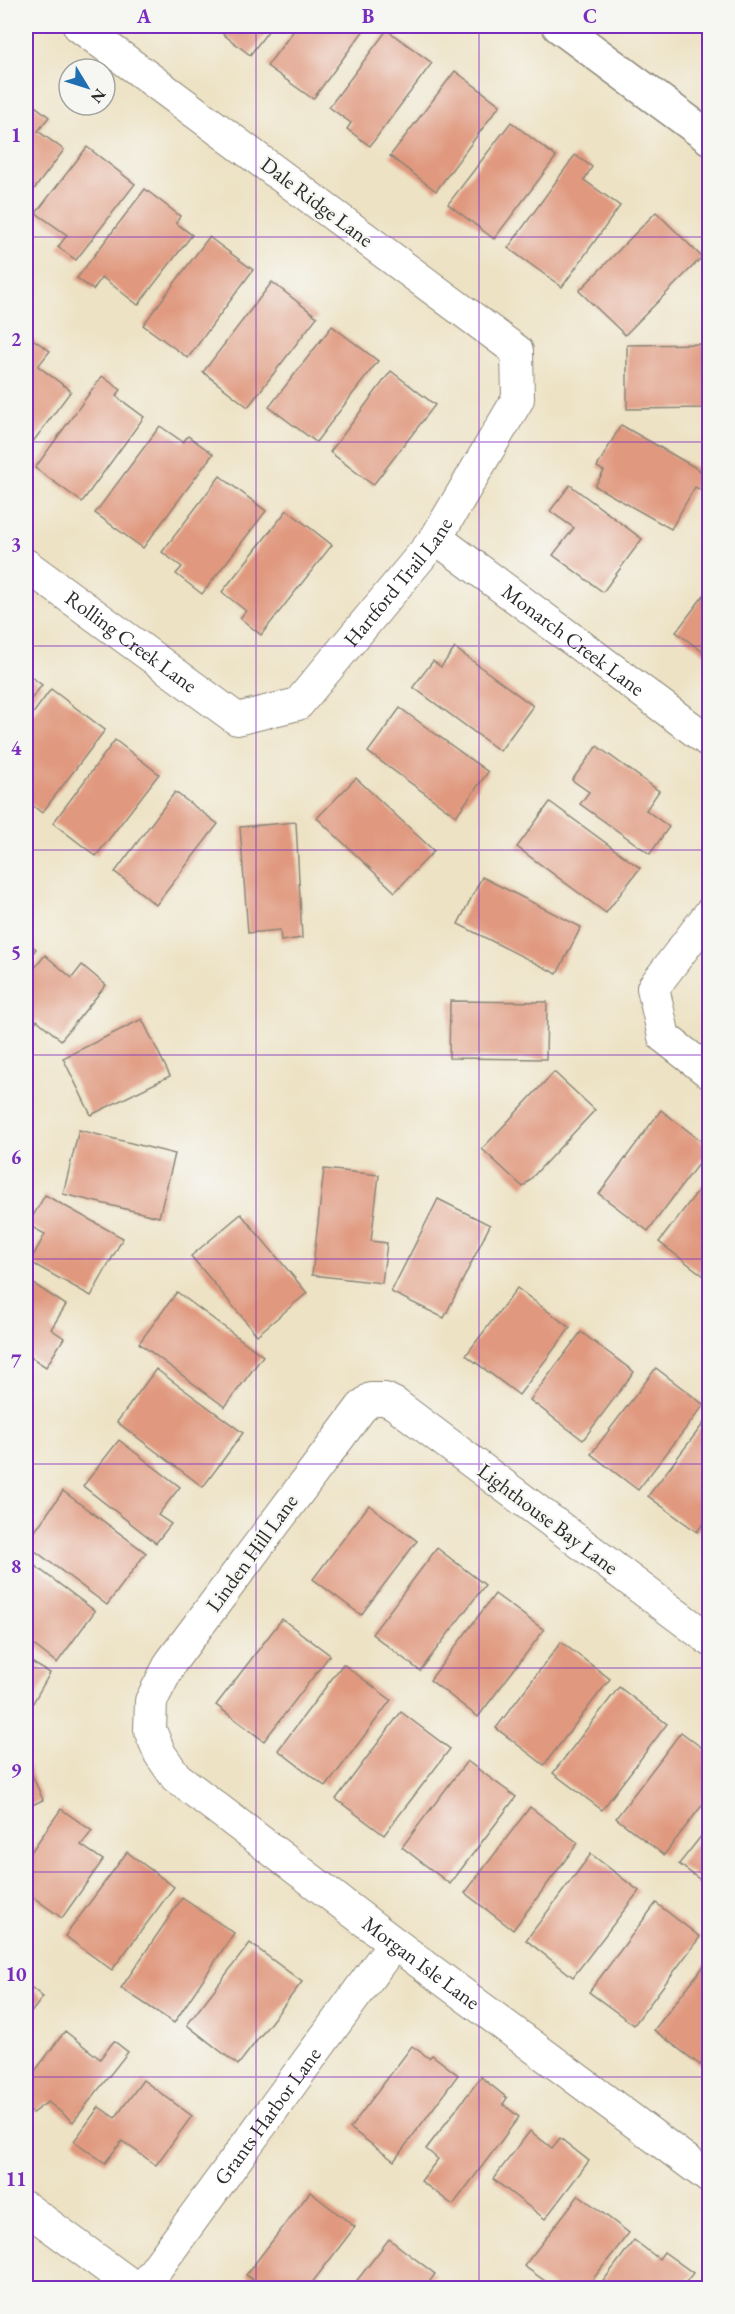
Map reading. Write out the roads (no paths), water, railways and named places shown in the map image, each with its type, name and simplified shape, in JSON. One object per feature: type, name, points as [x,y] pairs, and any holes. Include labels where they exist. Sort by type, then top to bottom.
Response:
[{"type":"street","name":"Dale Ridge Lane","points":[[79,26],[517,351],[518,399]]},
{"type":"street","points":[[560,26],[710,138]]},
{"type":"street","name":"Hartford Trail Lane","points":[[237,719],[298,704],[436,538],[518,399]]},
{"type":"street","name":"Monarch Creek Lane","points":[[436,538],[710,742]]},
{"type":"street","name":"Rolling Creek Lane","points":[[26,565],[237,719]]},
{"type":"street","points":[[710,913],[653,988],[664,1037],[710,1073]]},
{"type":"street","name":"Linden Hill Lane","points":[[150,1730],[151,1701],[171,1662],[361,1408],[370,1399],[385,1399]]},
{"type":"street","name":"Lighthouse Bay Lane","points":[[385,1399],[395,1404],[707,1632]]},
{"type":"street","name":"Morgan Isle Lane","points":[[150,1730],[160,1755],[176,1777],[394,1943],[710,2178]]},
{"type":"street","name":"Grants Harbor Lane","points":[[142,2289],[394,1943]]},
{"type":"street","points":[[26,2208],[135,2289]]}]
